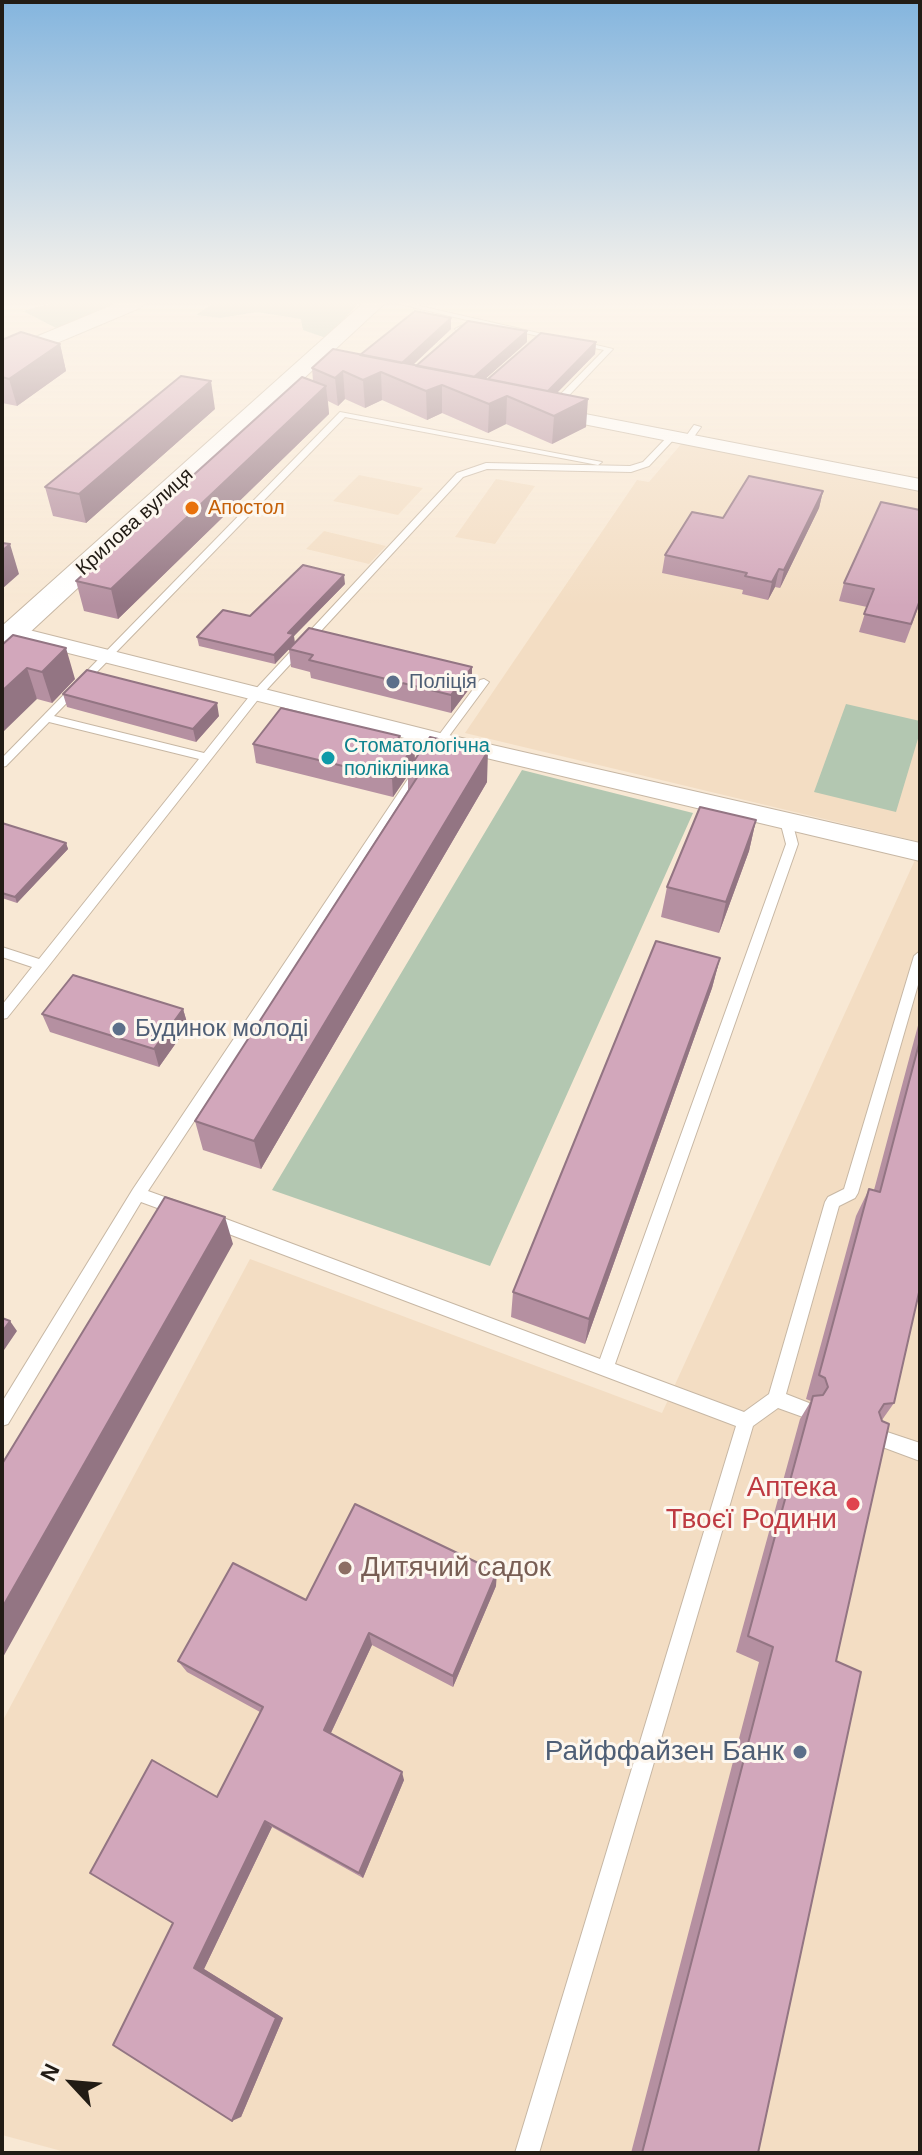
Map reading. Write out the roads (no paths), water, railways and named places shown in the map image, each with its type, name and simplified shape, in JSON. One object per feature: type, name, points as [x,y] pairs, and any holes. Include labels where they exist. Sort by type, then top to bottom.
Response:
[{"type":"street","name":"Крилова вулиця","points":[[8,637],[270,405]]},
{"type":"street","points":[[541,410],[686,434],[920,485]]},
{"type":"street","points":[[8,637],[920,852]]},
{"type":"lane","points":[[541,410],[547,405]]},
{"type":"lane","points":[[329,408],[343,414],[631,469]]},
{"type":"lane","points":[[2,764],[343,414]]},
{"type":"lane","points":[[2,1014],[256,695],[460,475],[486,466],[631,469],[646,464],[686,434]]},
{"type":"lane","points":[[2,1418],[138,1194],[440,740],[484,682]]},
{"type":"lane","points":[[48,718],[207,757]]},
{"type":"lane","points":[[605,1369],[792,844],[786,821]]},
{"type":"lane","points":[[2,952],[42,965]]},
{"type":"lane","points":[[527,2153],[746,1421],[776,1399],[833,1202],[850,1193],[920,956]]},
{"type":"lane","points":[[138,1194],[746,1421]]},
{"type":"lane","points":[[776,1399],[803,1409]]},
{"type":"lane","points":[[875,1436],[920,1452]]},
{"type":"place","name":"Апостол","points":[[192,508]]},
{"type":"place","name":"Поліція","points":[[393,682]]},
{"type":"place","name":"Стоматологічна полікліника","points":[[328,758]]},
{"type":"place","name":"Будинок молоді","points":[[119,1029]]},
{"type":"place","name":"Аптека Твоєї Родини","points":[[853,1504]]},
{"type":"place","name":"Дитячий садок","points":[[345,1568]]},
{"type":"place","name":"Райффайзен Банк","points":[[800,1752]]}]
